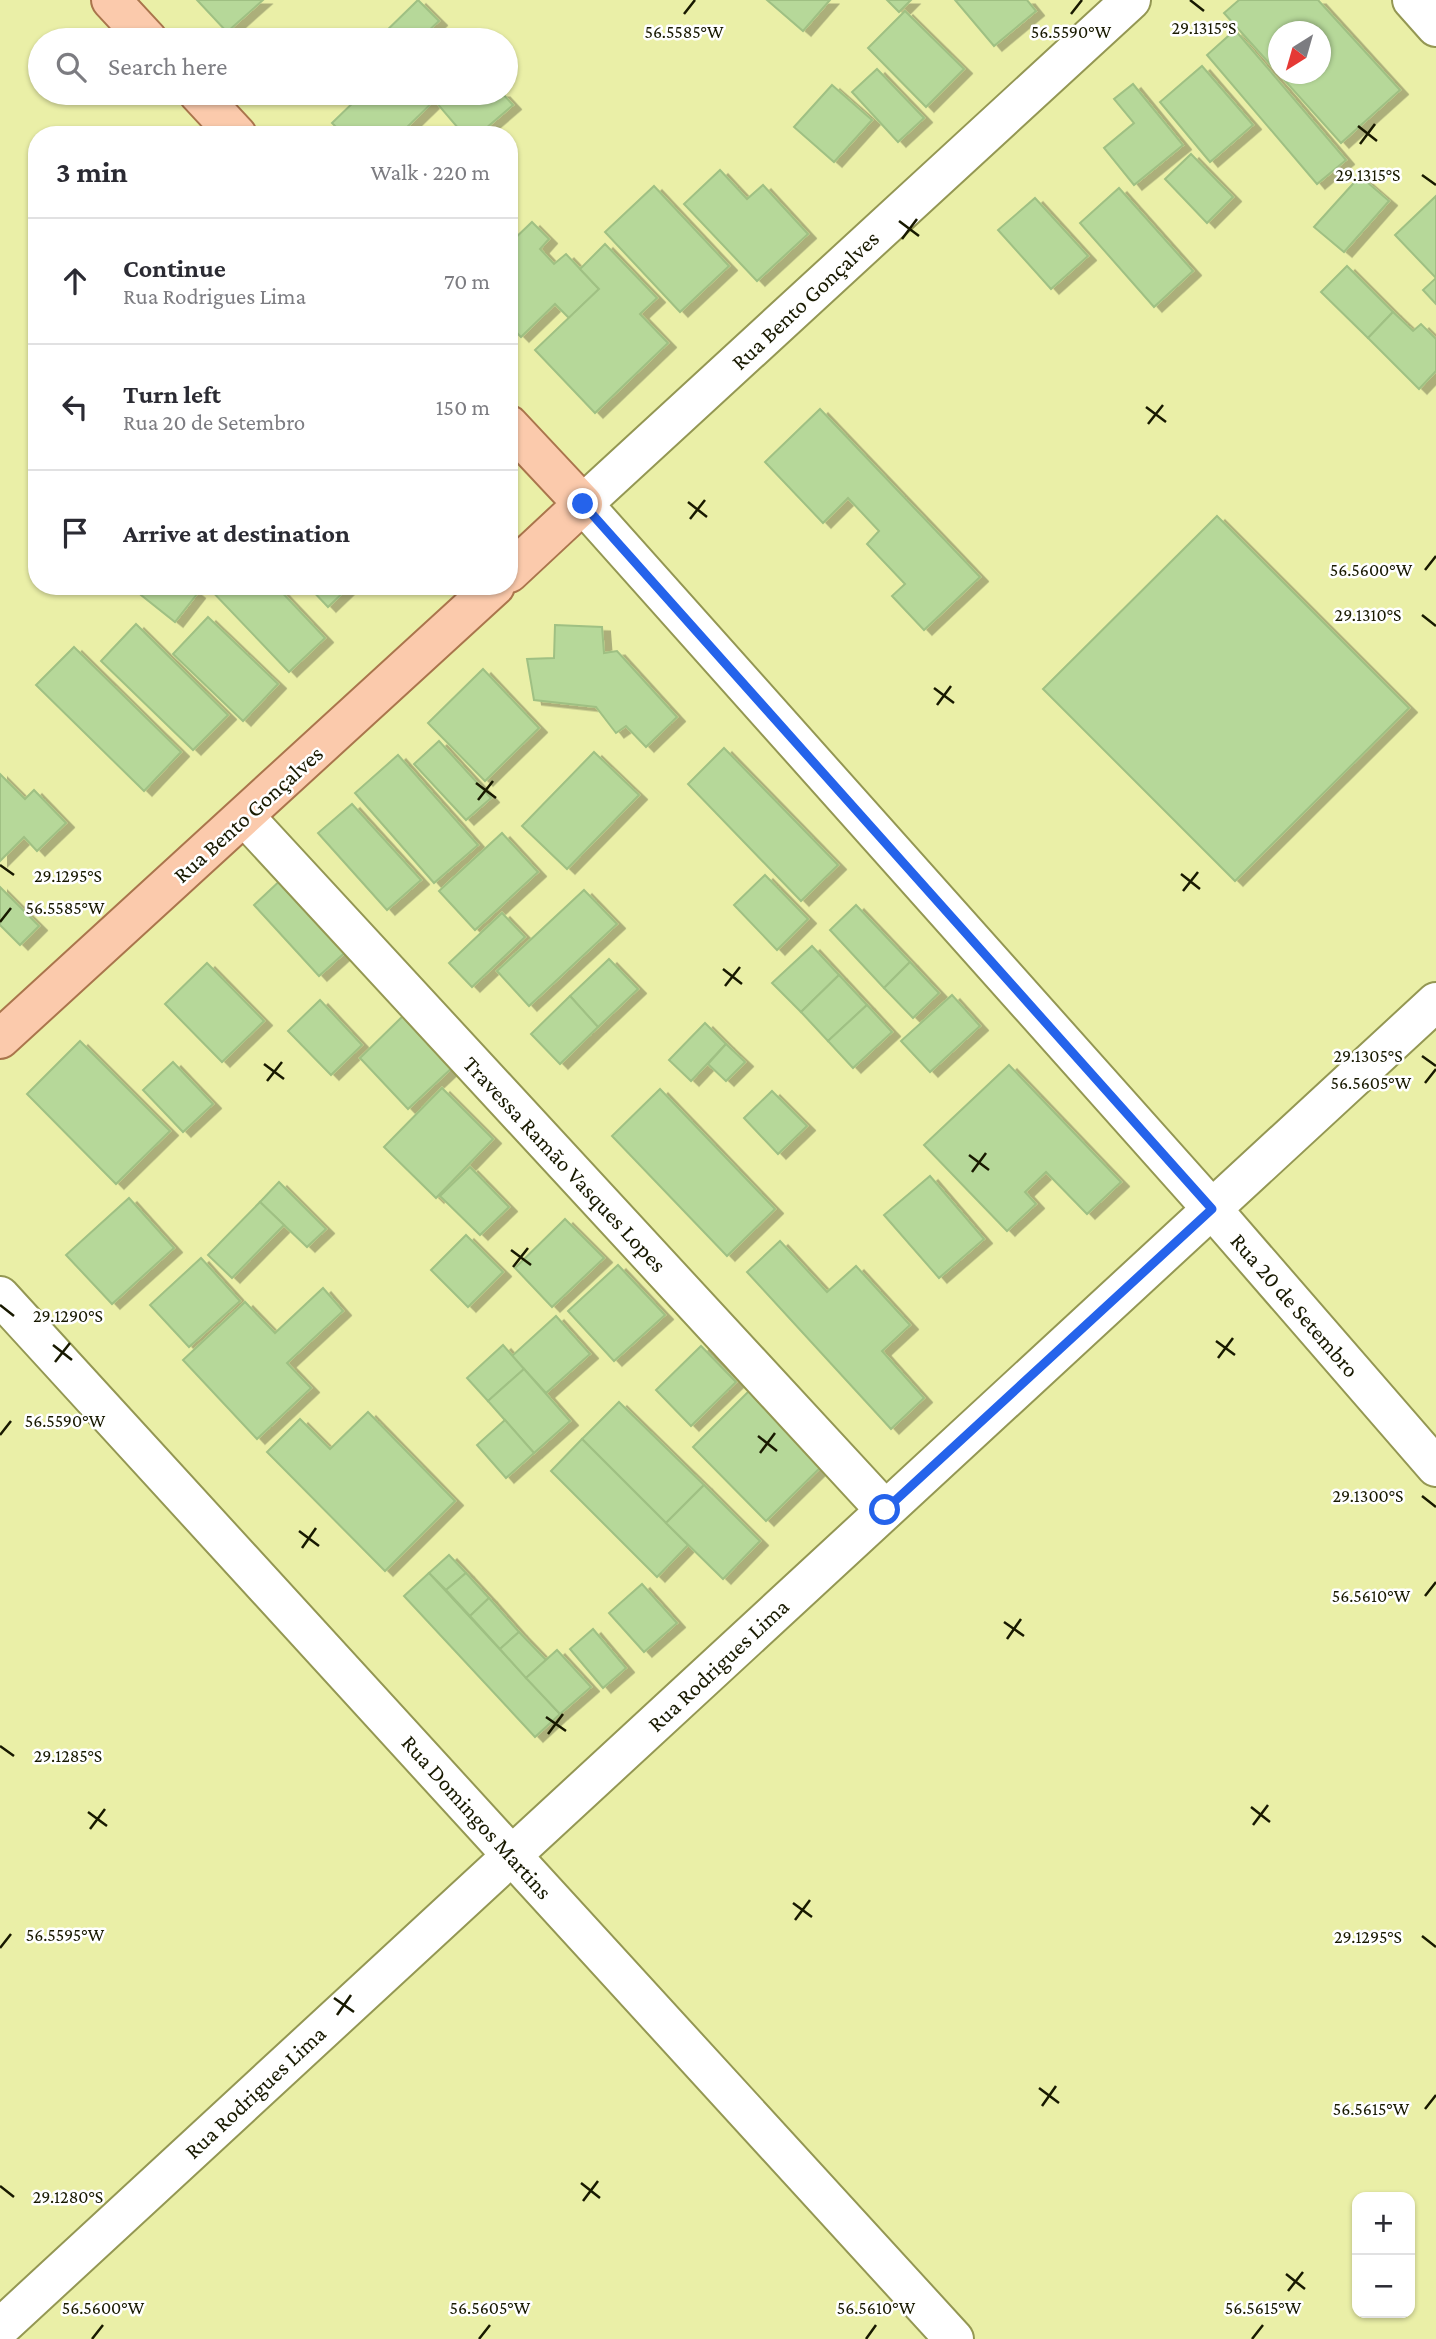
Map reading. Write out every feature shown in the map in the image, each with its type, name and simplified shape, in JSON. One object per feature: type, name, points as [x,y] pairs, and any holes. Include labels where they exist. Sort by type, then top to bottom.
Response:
[{"type":"main road","points":[[111,0],[137,28]]},
{"type":"main road","points":[[209,105],[229,126]]},
{"type":"main road","name":"Rua 20 de Setembro","points":[[518,435],[583,504]]},
{"type":"main road","name":"Rua Bento Gonçalves","points":[[518,565],[583,504]]},
{"type":"main road","name":"Rua Bento Gonçalves","points":[[0,1039],[485,595]]},
{"type":"street","name":"Rua Bento Gonçalves","points":[[583,504],[1131,0]]},
{"type":"street","points":[[1412,0],[1436,27]]},
{"type":"street","name":"Rua 20 de Setembro","points":[[583,504],[1212,1209],[1436,1467]]},
{"type":"street","name":"Travessa Ramão Vasques Lopes","points":[[245,817],[885,1510]]},
{"type":"street","name":"Rua Rodrigues Lima","points":[[0,2328],[1436,1002]]},
{"type":"street","name":"Rua Domingos Martins","points":[[0,1296],[954,2339]]},
{"type":"building","points":[[197,0],[263,0],[232,28],[223,28]]},
{"type":"building","points":[[418,0],[439,21],[431,28],[389,28]]},
{"type":"building","points":[[767,0],[830,0],[803,31]]},
{"type":"building","points":[[887,0],[911,0],[899,12]]},
{"type":"building","points":[[955,0],[1027,0],[1036,11],[994,46]]},
{"type":"building","points":[[1239,0],[1318,0],[1400,90],[1341,143],[1288,84],[1331,84],[1331,21],[1268,21],[1268,62],[1224,13]]},
{"type":"building","points":[[905,11],[964,69],[926,107],[868,48]]},
{"type":"building","points":[[1235,30],[1268,69],[1268,84],[1281,84],[1346,160],[1317,184],[1207,55]]},
{"type":"building","points":[[1202,66],[1253,125],[1210,162],[1160,102]]},
{"type":"building","points":[[877,69],[924,118],[898,142],[852,92]]},
{"type":"building","points":[[1133,84],[1183,145],[1134,185],[1104,148],[1134,123],[1114,99]]},
{"type":"building","points":[[832,85],[872,120],[834,162],[794,127]]},
{"type":"building","points":[[351,105],[430,105],[408,126],[335,126],[332,123]]},
{"type":"building","points":[[438,105],[513,105],[488,126],[456,126]]},
{"type":"building","points":[[1191,154],[1233,197],[1207,223],[1165,179]]},
{"type":"building","points":[[720,170],[747,199],[763,185],[808,234],[757,281],[684,204]]},
{"type":"building","points":[[1360,176],[1389,201],[1344,252],[1314,227]]},
{"type":"building","points":[[654,186],[729,266],[680,312],[605,232]]},
{"type":"building","points":[[1119,188],[1193,271],[1154,307],[1080,223]]},
{"type":"building","points":[[1436,196],[1436,278],[1395,235]]},
{"type":"building","points":[[1035,198],[1088,256],[1051,289],[998,230]]},
{"type":"building","points":[[532,222],[549,239],[540,249],[554,264],[566,254],[599,289],[569,318],[555,304],[521,337],[518,334],[518,235]]},
{"type":"building","points":[[605,244],[657,298],[640,314],[668,343],[595,413],[535,350],[599,289],[580,269]]},
{"type":"building","points":[[1347,266],[1393,312],[1368,338],[1321,292]]},
{"type":"building","points":[[1436,278],[1436,304],[1423,290]]},
{"type":"building","points":[[1393,312],[1413,331],[1421,324],[1436,339],[1436,371],[1419,389],[1368,338]]},
{"type":"building","points":[[820,409],[980,577],[924,630],[892,596],[905,584],[867,544],[879,531],[848,498],[823,523],[765,462]]},
{"type":"building","points":[[1217,516],[1409,708],[1235,881],[1043,689]]},
{"type":"building","points":[[141,595],[196,595],[175,622]]},
{"type":"building","points":[[216,595],[284,595],[325,638],[289,672]]},
{"type":"building","points":[[317,595],[341,595],[328,607]]},
{"type":"building","points":[[208,617],[278,684],[243,721],[173,654]]},
{"type":"building","points":[[136,624],[228,715],[193,750],[101,661]]},
{"type":"building","points":[[555,625],[602,627],[604,653],[617,651],[677,717],[646,747],[626,726],[616,733],[596,707],[534,700],[527,659],[554,658]]},
{"type":"building","points":[[74,647],[181,752],[144,791],[36,685]]},
{"type":"building","points":[[483,669],[539,728],[485,781],[428,723]]},
{"type":"building","points":[[439,741],[491,798],[466,820],[414,764]]},
{"type":"building","points":[[724,748],[838,865],[801,901],[688,784]]},
{"type":"building","points":[[594,752],[639,795],[567,869],[522,826]]},
{"type":"building","points":[[398,755],[478,845],[434,883],[355,793]]},
{"type":"building","points":[[0,774],[25,799],[34,790],[66,823],[37,851],[24,837],[0,861]]},
{"type":"building","points":[[352,804],[421,880],[387,910],[318,833]]},
{"type":"building","points":[[502,833],[538,872],[475,930],[439,891]]},
{"type":"building","points":[[765,875],[808,919],[777,950],[734,905]]},
{"type":"building","points":[[285,876],[351,947],[319,976],[254,905]]},
{"type":"building","points":[[0,887],[39,926],[20,945],[0,925]]},
{"type":"building","points":[[584,890],[617,924],[529,1006],[497,971]]},
{"type":"building","points":[[856,905],[910,962],[884,988],[830,930]]},
{"type":"building","points":[[502,913],[525,937],[472,987],[449,963]]},
{"type":"building","points":[[812,946],[839,975],[801,1012],[772,983]]},
{"type":"building","points":[[609,959],[638,989],[598,1027],[570,996]]},
{"type":"building","points":[[910,962],[939,993],[913,1018],[884,988]]},
{"type":"building","points":[[207,963],[264,1021],[222,1062],[165,1004]]},
{"type":"building","points":[[839,975],[867,1005],[828,1041],[801,1012]]},
{"type":"building","points":[[952,995],[980,1026],[930,1072],[901,1041]]},
{"type":"building","points":[[570,996],[598,1027],[560,1064],[531,1034]]},
{"type":"building","points":[[320,1000],[362,1045],[331,1075],[288,1031]]},
{"type":"building","points":[[867,1005],[892,1032],[853,1068],[828,1041]]},
{"type":"building","points":[[406,1013],[455,1065],[408,1109],[360,1058]]},
{"type":"building","points":[[705,1023],[726,1044],[691,1081],[669,1060]]},
{"type":"building","points":[[80,1041],[170,1131],[116,1184],[27,1094]]},
{"type":"building","points":[[726,1044],[745,1062],[726,1081],[708,1064]]},
{"type":"building","points":[[173,1062],[213,1104],[183,1132],[143,1090]]},
{"type":"building","points":[[1009,1065],[1121,1182],[1087,1214],[1046,1172],[1025,1192],[1036,1204],[1007,1231],[924,1145]]},
{"type":"building","points":[[442,1088],[493,1139],[436,1198],[384,1147]]},
{"type":"building","points":[[660,1089],[775,1209],[727,1256],[612,1136]]},
{"type":"building","points":[[772,1091],[807,1126],[778,1154],[744,1118]]},
{"type":"building","points":[[470,1167],[509,1207],[480,1235],[440,1196]]},
{"type":"building","points":[[930,1176],[984,1239],[939,1278],[884,1215]]},
{"type":"building","points":[[279,1182],[326,1229],[307,1247],[260,1202]]},
{"type":"building","points":[[129,1198],[174,1248],[112,1304],[66,1255]]},
{"type":"building","points":[[260,1202],[284,1225],[232,1278],[208,1255]]},
{"type":"building","points":[[565,1219],[604,1258],[552,1307],[515,1268]]},
{"type":"building","points":[[466,1235],[503,1272],[468,1307],[431,1270]]},
{"type":"building","points":[[780,1241],[827,1292],[856,1266],[910,1325],[882,1351],[924,1398],[891,1429],[747,1272]]},
{"type":"building","points":[[201,1258],[240,1301],[189,1347],[150,1305]]},
{"type":"building","points":[[618,1265],[665,1315],[614,1361],[568,1311]]},
{"type":"building","points":[[323,1288],[343,1311],[287,1363],[311,1388],[257,1439],[183,1360],[245,1302],[275,1333]]},
{"type":"building","points":[[556,1316],[590,1354],[546,1393],[512,1356]]},
{"type":"building","points":[[503,1345],[524,1369],[488,1401],[467,1378]]},
{"type":"building","points":[[701,1346],[736,1382],[691,1426],[656,1390]]},
{"type":"building","points":[[524,1369],[570,1421],[534,1453],[488,1401]]},
{"type":"building","points":[[754,1386],[828,1460],[766,1521],[693,1447]]},
{"type":"building","points":[[619,1402],[704,1485],[666,1523],[582,1439]]},
{"type":"building","points":[[368,1412],[455,1501],[385,1571],[267,1452],[300,1419],[330,1449]]},
{"type":"building","points":[[505,1420],[534,1453],[506,1478],[477,1445]]},
{"type":"building","points":[[582,1439],[688,1545],[657,1577],[551,1471]]},
{"type":"building","points":[[704,1485],[760,1541],[723,1579],[666,1523]]},
{"type":"building","points":[[449,1555],[466,1573],[446,1590],[429,1573]]},
{"type":"building","points":[[429,1573],[560,1714],[535,1737],[404,1596]]},
{"type":"building","points":[[466,1573],[489,1598],[470,1616],[446,1590]]},
{"type":"building","points":[[642,1584],[677,1623],[644,1652],[609,1613]]},
{"type":"building","points":[[489,1598],[519,1632],[500,1649],[470,1616]]},
{"type":"building","points":[[593,1629],[626,1668],[603,1688],[570,1649]]},
{"type":"building","points":[[519,1632],[546,1660],[526,1678],[500,1649]]},
{"type":"building","points":[[557,1650],[591,1687],[560,1714],[526,1678]]},
{"type":"route","points":[[583,504],[1212,1209],[885,1510]]}]
